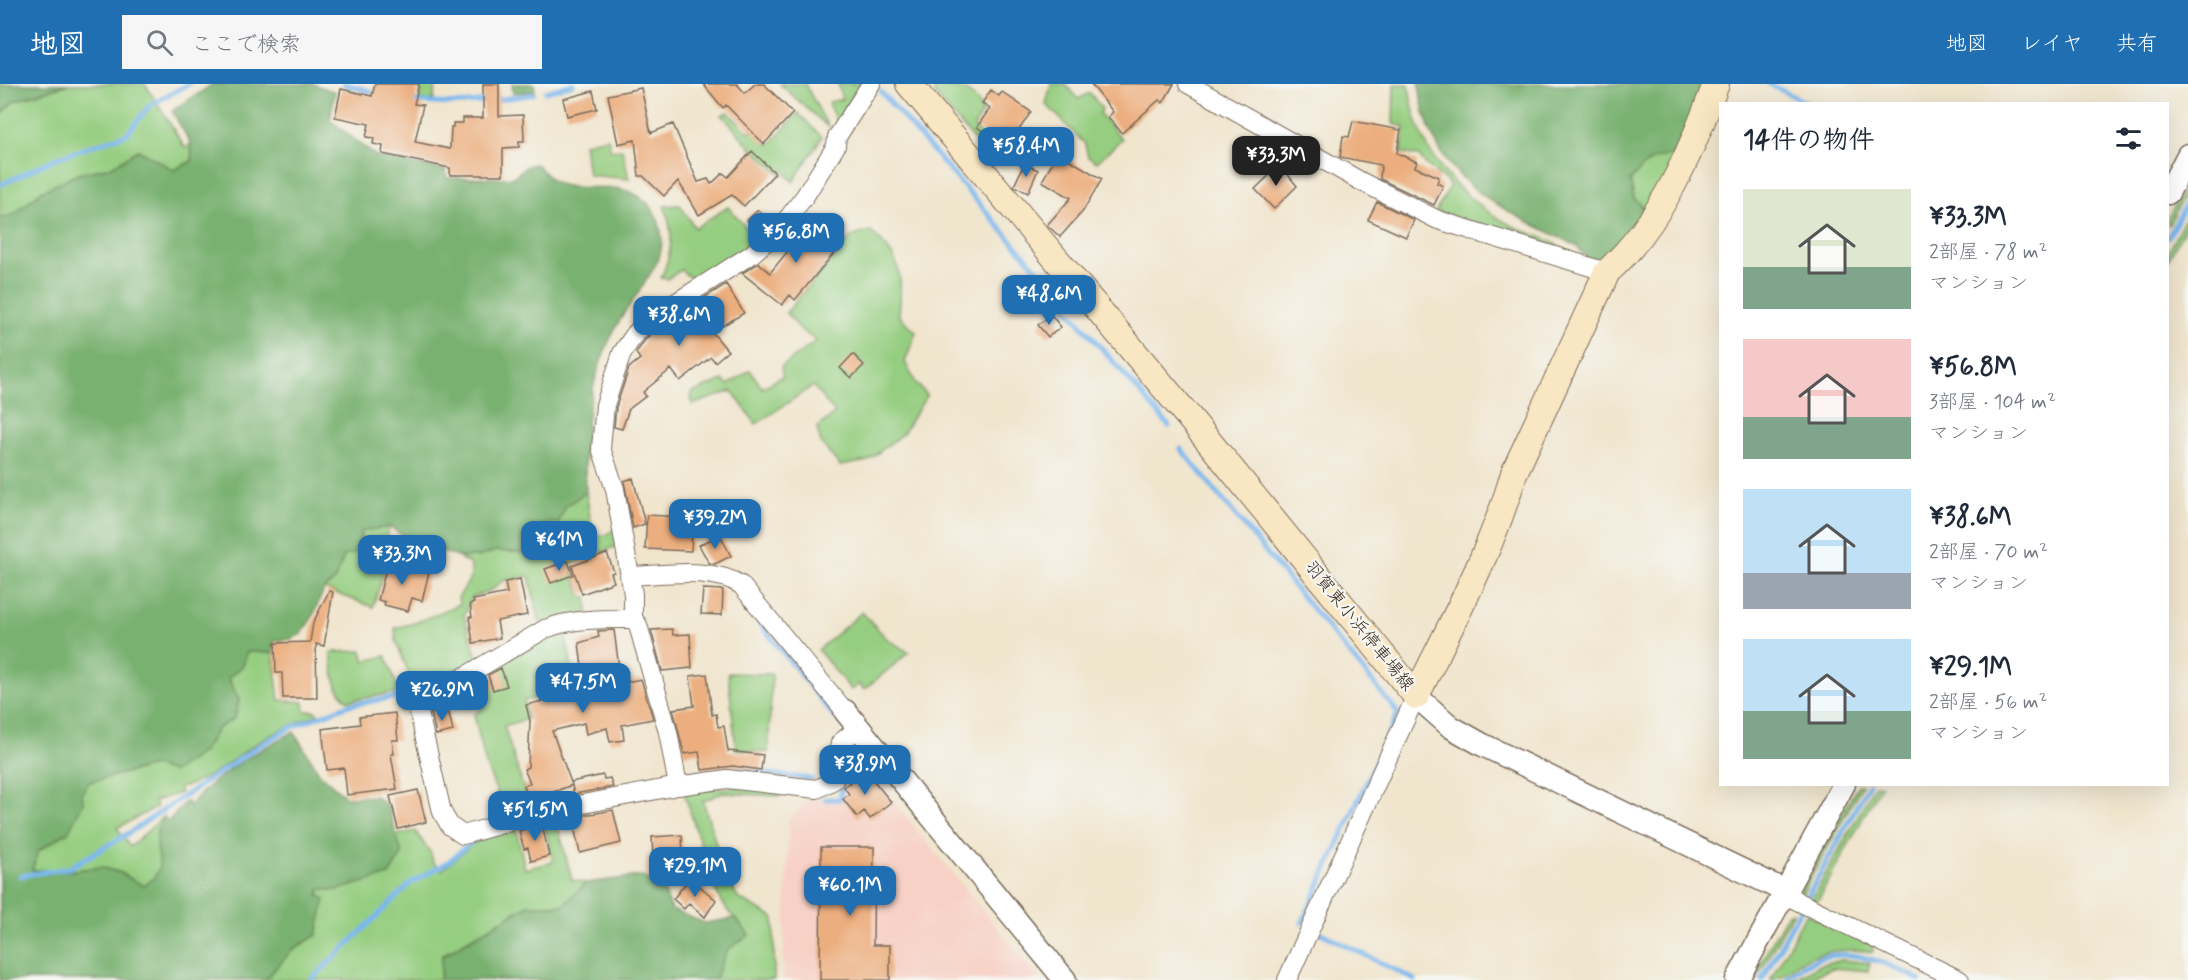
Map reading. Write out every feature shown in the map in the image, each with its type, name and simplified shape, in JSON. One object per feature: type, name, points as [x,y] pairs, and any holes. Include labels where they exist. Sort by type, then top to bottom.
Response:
[{"type":"main road","name":"羽賀東小浜停車場線","points":[[909,84],[1193,422],[1416,696],[1453,621],[1505,503],[1514,473],[1607,272],[1625,256],[1673,186],[1688,158],[1716,84]]},
{"type":"street","points":[[678,786],[655,680],[638,625],[633,619],[629,576],[615,489],[601,448],[605,405],[622,353],[634,334],[650,320],[744,259],[778,231],[806,196],[836,146],[837,137],[871,84]]},
{"type":"street","points":[[1188,84],[1362,182],[1438,220],[1607,272]]},
{"type":"street","points":[[2169,191],[2188,155]]},
{"type":"street","points":[[629,576],[703,575],[731,579],[741,585],[1065,980]]},
{"type":"street","points":[[633,619],[579,620],[545,629],[438,692],[416,700],[442,812],[450,826],[463,835],[551,810],[728,779],[817,789],[834,780],[840,743],[851,719]]},
{"type":"street","points":[[1287,980],[1416,696],[1451,727],[1475,740],[1960,980]]},
{"type":"street","points":[[1737,980],[1797,900],[1843,786]]},
{"type":"shaded area","points":[[858,758],[1040,980],[783,980],[789,819],[809,799],[842,802],[847,761]]},
{"type":"green space","points":[[0,84],[68,84],[14,101],[0,115]]},
{"type":"green space","points":[[68,84],[145,84],[185,148],[191,144],[192,161],[174,170],[138,150],[112,167],[78,174],[42,191],[13,215],[0,218],[0,115],[14,101]]},
{"type":"green space","points":[[213,84],[313,84],[335,92],[330,120],[377,157],[445,170],[447,178],[512,178],[527,166],[536,164],[550,178],[562,185],[621,189],[633,193],[644,200],[654,211],[660,225],[662,240],[660,254],[620,320],[601,361],[587,425],[586,492],[566,506],[558,523],[544,524],[533,535],[527,553],[495,551],[478,557],[458,557],[410,540],[390,527],[362,531],[355,553],[344,556],[334,581],[324,589],[312,618],[301,634],[292,639],[274,641],[273,653],[247,652],[243,665],[228,678],[239,700],[235,718],[218,728],[203,752],[173,772],[154,766],[89,782],[82,792],[83,803],[68,832],[38,851],[32,870],[68,871],[101,867],[121,873],[144,886],[157,873],[159,867],[157,832],[164,816],[168,822],[186,801],[190,806],[199,795],[224,774],[294,732],[320,774],[346,797],[375,796],[388,807],[402,854],[389,875],[337,890],[320,889],[318,895],[325,899],[317,935],[293,949],[265,980],[0,980],[0,218],[13,215],[42,191],[78,174],[112,167],[138,150],[174,170],[192,161],[191,144],[172,111]]},
{"type":"green space","points":[[422,84],[435,84],[434,99],[429,102],[419,100]]},
{"type":"green space","points":[[512,84],[534,84],[535,91],[513,93]]},
{"type":"green space","points":[[780,84],[805,84],[829,128]]},
{"type":"green space","points":[[838,84],[862,84],[837,122],[829,106],[830,102],[842,99]]},
{"type":"green space","points":[[1051,84],[1065,84],[1078,99],[1090,93],[1102,109],[1100,114],[1122,139],[1097,162],[1088,157],[1085,144],[1046,104]]},
{"type":"green space","points":[[1394,84],[1409,84],[1413,108],[1430,151],[1442,169],[1458,186],[1494,215],[1515,227],[1554,243],[1565,251],[1436,211],[1450,186],[1419,156],[1401,153],[1405,127],[1393,124]]},
{"type":"green space","points":[[1419,84],[1710,84],[1683,155],[1659,157],[1647,163],[1630,181],[1634,198],[1649,213],[1608,260],[1602,261],[1590,259],[1577,246],[1521,218],[1473,188],[1453,168],[1437,145],[1426,118]]},
{"type":"green space","points":[[935,87],[964,90],[979,103],[983,111],[974,127],[983,136],[983,151],[934,93]]},
{"type":"green space","points":[[728,112],[747,131],[753,131],[769,145],[798,113],[822,137],[793,182],[783,170],[779,173],[750,147],[722,115]]},
{"type":"green space","points":[[608,138],[611,151],[622,149],[629,179],[588,175],[584,143]]},
{"type":"green space","points":[[1661,155],[1683,155],[1649,213],[1634,198],[1630,181],[1644,164]]},
{"type":"green space","points":[[2188,180],[2188,188],[2169,224],[2169,216]]},
{"type":"green space","points":[[680,205],[695,228],[728,207],[757,240],[697,284],[681,270],[667,279],[661,278],[668,260],[671,242],[670,225],[664,206]]},
{"type":"green space","points":[[2188,213],[2188,222],[2169,258],[2169,249]]},
{"type":"green space","points":[[870,231],[889,250],[898,268],[899,316],[916,332],[905,362],[916,383],[927,395],[903,433],[868,461],[840,466],[821,443],[817,428],[835,413],[813,386],[756,424],[732,391],[692,405],[691,393],[723,380],[728,385],[750,370],[762,388],[783,376],[781,367],[816,341],[801,330],[786,313],[851,237]]},
{"type":"green space","points":[[586,492],[592,529],[598,535],[606,535],[617,527],[620,545],[570,564],[581,596],[587,597],[588,612],[540,623],[529,576],[502,581],[492,590],[472,597],[464,616],[478,661],[416,692],[396,641],[395,628],[415,623],[460,604],[458,598],[471,577],[471,565],[458,557],[478,557],[495,551],[527,552],[533,535],[544,524],[558,523],[566,506]]},
{"type":"green space","points":[[390,527],[382,547],[389,555],[373,607],[324,589],[334,581],[344,556],[361,541],[362,531]]},
{"type":"green space","points":[[862,612],[888,640],[909,652],[864,690],[859,684],[851,690],[818,650]]},
{"type":"green space","points":[[564,627],[576,688],[524,701],[527,719],[504,726],[530,809],[506,816],[486,765],[474,715],[492,700],[484,672]]},
{"type":"green space","points":[[362,651],[365,661],[386,656],[399,692],[348,701],[343,696],[335,679],[331,652]]},
{"type":"green space","points":[[247,652],[273,653],[279,700],[304,702],[305,711],[315,711],[319,714],[288,726],[266,738],[211,775],[179,788],[181,793],[154,801],[157,807],[117,828],[130,847],[164,816],[157,834],[160,868],[144,887],[121,873],[101,867],[68,871],[32,870],[38,851],[68,832],[82,792],[89,782],[154,766],[173,772],[203,752],[218,728],[235,718],[239,700],[228,678],[243,666]]},
{"type":"green space","points":[[728,673],[772,674],[768,753],[736,749]]},
{"type":"green space","points":[[1857,786],[1861,786],[1802,894],[1799,892]]},
{"type":"green space","points":[[1874,786],[1880,786],[1817,902],[1812,899]]},
{"type":"green space","points":[[734,787],[774,791],[780,796],[722,793],[703,801],[724,870],[738,898],[774,918],[774,980],[715,980],[727,950],[749,935],[727,910],[714,888],[684,792]]},
{"type":"green space","points":[[556,819],[572,880],[586,883],[563,905],[528,905],[442,955],[440,980],[265,980],[293,949],[317,935],[320,889],[337,890],[402,854],[396,835],[415,831],[431,853],[433,862],[442,870],[475,842],[516,829],[525,869],[553,862],[544,822]]},
{"type":"green space","points":[[641,876],[663,889],[672,910],[705,923],[735,918],[749,935],[727,950],[715,980],[440,980],[442,956],[528,905],[563,905],[586,883]]},
{"type":"green space","points":[[1793,912],[1756,980],[1751,980],[1788,913]]},
{"type":"green space","points":[[1806,914],[1873,945],[1873,952],[1846,950],[1819,954],[1802,961],[1779,978],[1770,980]]},
{"type":"green space","points":[[1842,960],[1870,963],[1868,971],[1833,968],[1803,980],[1793,980],[1817,966]]},
{"type":"building","points":[[375,84],[419,84],[414,104],[423,105],[415,142],[450,149],[453,123],[463,123],[463,118],[483,118],[483,84],[499,84],[499,116],[523,115],[524,141],[519,141],[519,147],[503,148],[503,175],[450,175],[450,168],[382,154],[383,146],[373,144],[374,138],[366,137],[369,124],[335,117],[341,89],[372,96]]},
{"type":"building","points":[[703,84],[737,84],[745,93],[755,84],[764,84],[793,113],[764,144],[726,105],[723,108]]},
{"type":"building","points":[[1091,84],[1174,84],[1163,103],[1159,100],[1122,133],[1108,117],[1113,112]]},
{"type":"building","points":[[641,88],[651,133],[673,124],[698,182],[708,179],[711,184],[723,173],[728,177],[752,151],[775,173],[744,206],[732,195],[699,215],[678,181],[664,196],[643,176],[639,176],[635,140],[618,144],[608,95]]},
{"type":"building","points":[[991,90],[999,96],[1002,92],[1031,112],[1007,148],[977,127],[990,108],[982,103]]},
{"type":"building","points":[[593,91],[597,109],[567,116],[563,99]]},
{"type":"building","points":[[1353,121],[1401,130],[1397,153],[1417,162],[1415,167],[1439,177],[1437,183],[1443,186],[1434,205],[1380,179],[1381,165],[1340,157],[1343,136],[1349,137]]},
{"type":"building","points":[[1058,153],[1102,179],[1083,211],[1060,237],[1047,225],[1071,198],[1042,181]]},
{"type":"building","points":[[1024,164],[1038,170],[1028,193],[1014,186]]},
{"type":"building","points":[[1280,165],[1297,186],[1274,209],[1255,189]]},
{"type":"building","points":[[1377,202],[1414,220],[1406,237],[1368,220]]},
{"type":"building","points":[[758,210],[769,221],[757,232],[747,220]]},
{"type":"building","points":[[803,217],[840,246],[795,300],[790,295],[782,305],[742,273],[759,263],[770,273],[796,241],[791,237]]},
{"type":"building","points":[[726,284],[744,313],[712,332],[728,351],[715,362],[711,357],[680,381],[671,369],[643,392],[646,396],[629,409],[622,429],[614,427],[616,407],[629,368],[640,359],[636,353],[644,341],[657,328]]},
{"type":"building","points":[[1051,315],[1061,327],[1048,337],[1038,325]]},
{"type":"building","points":[[853,354],[864,365],[851,378],[840,368]]},
{"type":"building","points":[[633,478],[645,524],[633,528],[624,481]]},
{"type":"building","points":[[647,515],[683,517],[682,530],[692,531],[691,551],[645,549]]},
{"type":"building","points":[[720,535],[731,556],[715,564],[709,563],[699,545]]},
{"type":"building","points":[[607,553],[614,572],[611,573],[614,582],[582,594],[572,566]]},
{"type":"building","points":[[388,561],[429,572],[422,601],[412,598],[408,611],[384,605],[385,602],[378,600]]},
{"type":"building","points":[[568,561],[573,575],[551,583],[545,569]]},
{"type":"building","points":[[520,579],[527,615],[497,621],[500,638],[473,643],[469,617],[472,617],[470,604],[474,603],[473,600],[507,593],[505,582]]},
{"type":"building","points":[[703,589],[723,590],[722,615],[701,614]]},
{"type":"building","points":[[329,591],[333,592],[324,646],[316,644],[317,698],[283,698],[282,673],[276,673],[275,643],[310,642],[313,623]]},
{"type":"building","points":[[672,629],[673,635],[690,634],[692,668],[662,671],[651,630]]},
{"type":"building","points":[[614,630],[621,683],[641,679],[653,719],[622,725],[624,740],[610,742],[607,728],[586,734],[584,723],[552,731],[572,785],[529,801],[524,786],[530,783],[524,769],[528,767],[530,721],[526,705],[585,691],[579,643],[599,637],[598,631]]},
{"type":"building","points":[[501,668],[507,686],[493,690],[488,675]]},
{"type":"building","points":[[707,674],[712,715],[716,714],[718,727],[724,726],[728,751],[763,755],[761,770],[733,766],[702,770],[699,752],[684,754],[673,709],[694,706],[690,676]]},
{"type":"building","points":[[448,709],[453,731],[436,735],[431,713]]},
{"type":"building","points":[[395,713],[398,740],[392,740],[394,754],[391,754],[397,789],[347,795],[344,768],[327,770],[322,729],[360,724],[359,717]]},
{"type":"building","points":[[865,770],[891,802],[870,819],[864,811],[857,817],[843,799],[849,794],[844,787]]},
{"type":"building","points":[[603,775],[604,779],[610,778],[613,787],[574,794],[571,782]]},
{"type":"building","points":[[418,790],[426,822],[398,829],[390,796]]},
{"type":"building","points":[[613,810],[621,843],[580,853],[573,823],[581,821],[580,816]]},
{"type":"building","points":[[542,824],[549,856],[531,861],[528,848],[524,849],[519,831]]},
{"type":"building","points":[[682,835],[683,856],[688,856],[689,875],[654,877],[652,837]]},
{"type":"building","points":[[821,847],[874,847],[873,945],[890,945],[890,980],[820,980]]},
{"type":"building","points":[[690,878],[716,900],[705,917],[689,903],[684,909],[673,899]]},
{"type":"waterway","points":[[0,185],[57,158],[127,134],[150,105],[189,84]]},
{"type":"waterway","points":[[344,84],[377,93]]},
{"type":"waterway","points":[[546,92],[573,84]]},
{"type":"waterway","points":[[1769,84],[1805,102]]},
{"type":"waterway","points":[[881,92],[1055,290]]},
{"type":"waterway","points":[[410,100],[456,103],[534,94]]},
{"type":"waterway","points":[[2169,235],[2188,200]]},
{"type":"waterway","points":[[1064,305],[1169,426]]},
{"type":"waterway","points":[[1181,449],[1398,713],[1302,923]]},
{"type":"waterway","points":[[751,612],[835,718]]},
{"type":"waterway","points":[[20,876],[69,868],[129,833],[259,746],[292,727],[349,705],[415,694]]},
{"type":"waterway","points":[[844,762],[845,759],[858,756]]},
{"type":"waterway","points":[[685,774],[734,770],[812,779]]},
{"type":"waterway","points":[[825,799],[840,799],[843,777]]},
{"type":"waterway","points":[[1762,980],[1868,786]]},
{"type":"waterway","points":[[311,980],[411,883],[448,862],[475,839]]},
{"type":"waterway","points":[[1321,933],[1415,980]]},
{"type":"waterway","points":[[1785,980],[1802,967],[1818,959],[1835,955],[1868,958],[1920,980]]}]
